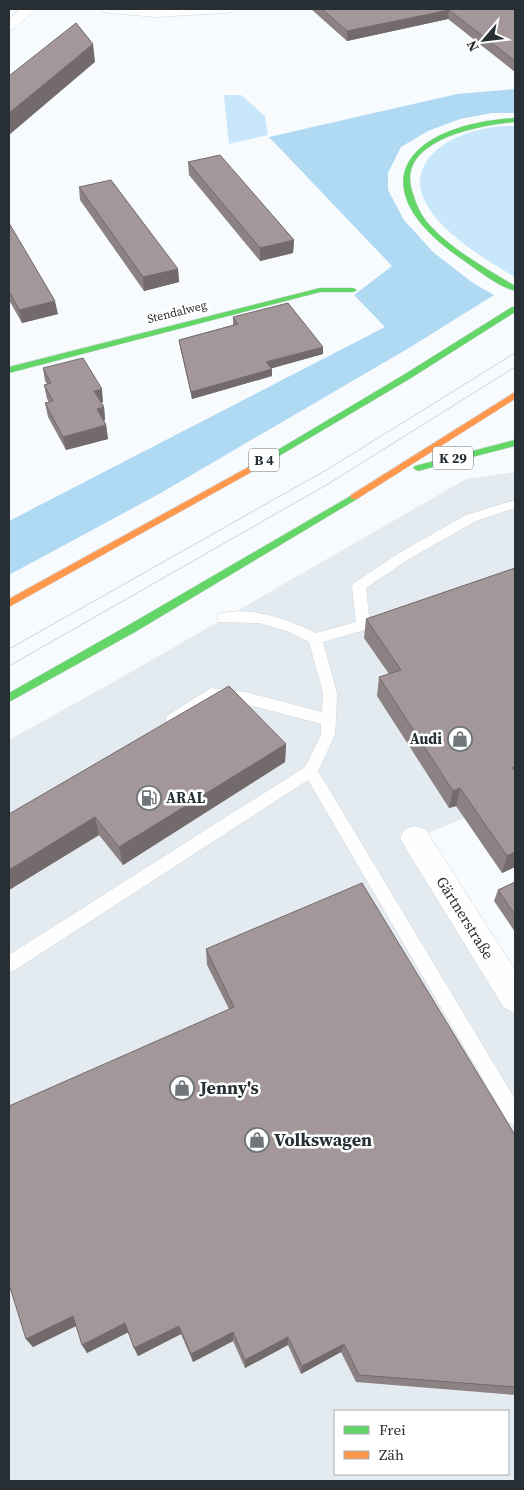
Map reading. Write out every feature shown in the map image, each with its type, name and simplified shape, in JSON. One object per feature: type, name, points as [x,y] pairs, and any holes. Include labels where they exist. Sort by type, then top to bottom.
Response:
[{"type":"main road","points":[[515,120],[490,121],[464,126],[446,133],[420,150],[407,171],[405,183],[409,198],[417,214],[432,231],[475,265],[515,289]]},
{"type":"main road","name":"Stendalweg","points":[[9,370],[320,290],[353,290]]},
{"type":"main road","name":"B 4","points":[[9,603],[274,455],[408,376],[515,309]]},
{"type":"main road","points":[[9,698],[131,629],[390,476],[515,395]]},
{"type":"main road","name":"K 29","points":[[390,476],[515,443]]},
{"type":"street","points":[[9,26],[29,9]]},
{"type":"street","points":[[109,9],[156,13],[226,9]]},
{"type":"street","name":"Gärtnerstraße","points":[[415,838],[515,998]]},
{"type":"lane","points":[[224,618],[259,618],[291,628],[315,639],[368,623],[359,586],[404,556],[465,521],[515,504]]},
{"type":"lane","points":[[9,964],[310,772],[328,734],[329,720],[330,693],[315,639]]},
{"type":"lane","points":[[162,726],[211,694],[245,698],[329,720]]},
{"type":"lane","points":[[310,772],[515,1116]]},
{"type":"shaded area","points":[[515,89],[515,113],[492,113],[460,119],[428,131],[401,147],[388,173],[388,190],[404,220],[433,252],[473,283],[494,295],[409,348],[159,494],[9,575],[9,521],[385,327],[354,295],[392,266],[269,137],[457,94]]},
{"type":"shaded area","points":[[224,95],[241,95],[265,116],[268,135],[229,144]]},
{"type":"shaded area","points":[[515,126],[515,277],[458,239],[440,223],[427,205],[420,186],[423,167],[439,148],[447,142],[486,128]]},
{"type":"shaded area","points":[[515,472],[515,796],[415,839],[515,998],[515,1481],[9,1481],[9,740],[466,479]]},
{"type":"building","points":[[322,9],[515,9],[515,61],[449,10],[347,31]]},
{"type":"building","points":[[76,23],[93,44],[9,113],[9,76]]},
{"type":"building","points":[[220,155],[294,240],[260,248],[188,162]]},
{"type":"building","points":[[111,180],[178,269],[143,277],[79,187]]},
{"type":"building","points":[[9,223],[55,301],[19,310],[9,291]]},
{"type":"building","points":[[288,303],[323,347],[266,362],[272,369],[191,392],[179,340],[238,324],[233,317]]},
{"type":"building","points":[[83,358],[102,389],[94,391],[104,407],[97,409],[106,425],[63,437],[45,403],[53,401],[44,385],[51,383],[43,368]]},
{"type":"building","name":"Audi","points":[[515,568],[515,767],[512,768],[515,771],[515,852],[507,856],[460,788],[453,791],[379,677],[401,670],[366,619]]},
{"type":"building","name":"ARAL","points":[[229,686],[286,744],[119,847],[95,817],[9,870],[9,814]]},
{"type":"building","points":[[515,882],[515,915],[498,890]]},
{"type":"building","name":"Volkswagen","points":[[362,883],[515,1135],[515,1387],[359,1375],[344,1344],[302,1366],[288,1337],[245,1360],[233,1332],[191,1354],[179,1326],[134,1348],[125,1323],[82,1345],[73,1316],[26,1339],[9,1284],[9,1106],[234,1007],[206,949]]},
{"type":"tram line","points":[[9,649],[328,469],[515,353]]},
{"type":"tram line","points":[[9,666],[328,484],[515,367]]},
{"type":"traffic: fast","points":[[515,120],[475,125],[454,131],[434,140],[418,152],[408,168],[406,186],[414,208],[433,233],[459,254],[515,289]]},
{"type":"traffic: fast","points":[[9,370],[320,290],[353,290]]},
{"type":"traffic: fast","points":[[254,467],[408,376],[515,309]]},
{"type":"traffic: fast","points":[[418,468],[515,443]]},
{"type":"traffic: fast","points":[[9,698],[131,629],[354,497]]},
{"type":"traffic: slow","points":[[354,497],[515,395]]},
{"type":"traffic: slow","points":[[9,603],[254,467]]},
{"type":"place","name":"Audi","points":[[460,739]]},
{"type":"place","name":"ARAL","points":[[149,798]]},
{"type":"place","name":"Jenny's","points":[[182,1088]]},
{"type":"place","name":"Volkswagen","points":[[257,1140]]}]
